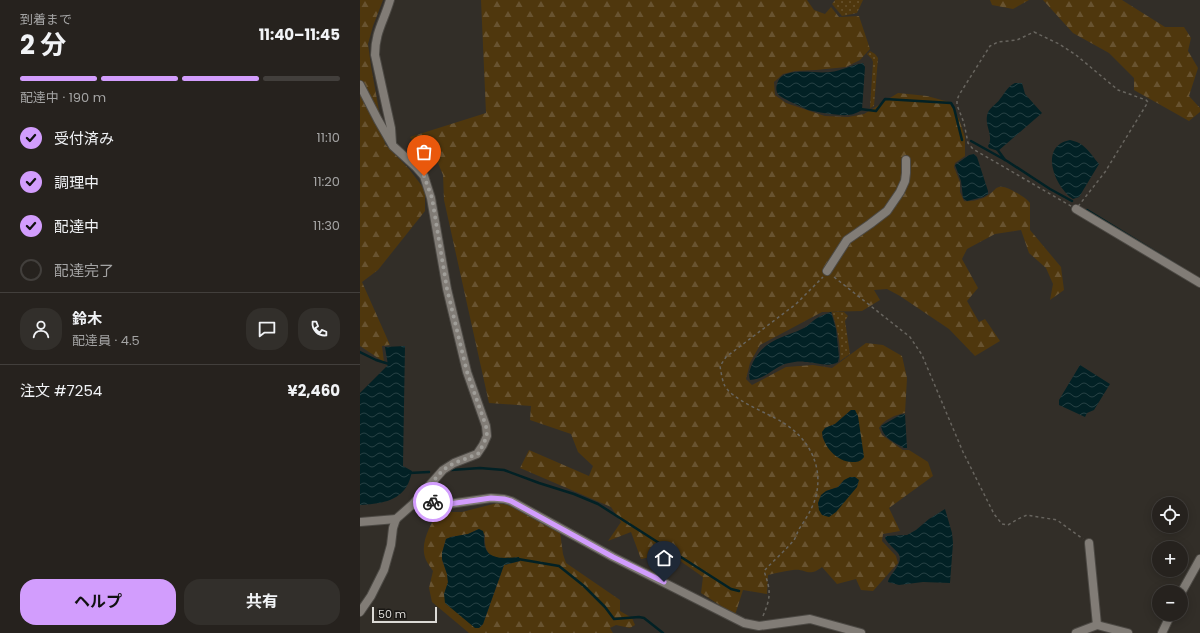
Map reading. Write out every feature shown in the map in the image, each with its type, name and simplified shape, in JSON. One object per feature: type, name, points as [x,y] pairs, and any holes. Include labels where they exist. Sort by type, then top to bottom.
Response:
[{"type":"street","points":[[390,0],[388,10],[377,34],[375,44],[393,146]]},
{"type":"street","points":[[360,85],[393,146],[424,176],[432,198],[447,289],[467,372],[486,426],[487,436],[478,454],[454,463],[443,470],[418,498],[396,519],[384,570],[371,596],[360,612]]},
{"type":"street","points":[[827,271],[847,240],[887,210],[896,198],[905,181],[906,160]]},
{"type":"street","points":[[1076,209],[1200,283]]},
{"type":"street","points":[[418,498],[449,504],[491,498],[511,501],[613,557],[719,612],[761,629],[810,619],[861,633]]},
{"type":"street","points":[[360,522],[396,519]]},
{"type":"street","points":[[1089,543],[1097,626]]},
{"type":"street","points":[[1185,585],[1200,559]]},
{"type":"street","points":[[1162,633],[1167,621]]},
{"type":"street","points":[[1076,633],[1097,626],[1128,633]]},
{"type":"path","points":[[1034,32],[1059,44],[1076,55],[1118,90],[1148,102],[1105,172],[1076,209],[973,148],[968,143],[964,123],[957,105],[957,100],[990,46],[994,43],[1017,40],[1034,32]]},
{"type":"path","points":[[761,629],[770,597],[769,586],[764,571],[794,540],[798,531],[809,515],[817,492],[818,475],[814,458],[807,445],[799,435],[783,422],[730,394],[724,385],[720,366],[726,356],[796,304],[818,284],[827,271],[851,292],[910,337],[922,355],[963,452],[994,514],[1002,524],[1008,525],[1027,515],[1057,520],[1089,543]]},
{"type":"green space","points":[[360,0],[383,0],[368,44],[385,144],[409,169],[425,190],[425,211],[378,270],[362,282],[390,345],[382,346],[384,362],[360,346]]},
{"type":"green space","points":[[481,0],[807,0],[814,10],[825,14],[831,7],[839,17],[859,16],[870,49],[860,60],[846,67],[795,71],[783,74],[774,82],[775,95],[786,103],[825,116],[848,117],[864,114],[898,93],[927,96],[949,102],[959,119],[965,137],[965,156],[955,163],[954,167],[960,182],[960,192],[964,201],[982,198],[999,187],[1006,188],[1021,195],[1027,200],[1030,203],[1030,230],[1061,267],[1064,290],[1050,300],[1053,284],[1046,268],[1029,253],[1021,230],[995,234],[967,249],[962,259],[978,288],[967,301],[979,322],[985,319],[1000,341],[975,356],[949,329],[900,296],[887,289],[874,290],[880,300],[862,311],[822,312],[760,345],[750,363],[746,379],[752,385],[786,367],[813,365],[832,368],[866,343],[883,345],[902,356],[907,378],[905,413],[890,418],[879,428],[882,435],[903,450],[909,450],[928,462],[933,476],[889,508],[900,531],[883,534],[882,541],[896,556],[898,563],[873,591],[861,590],[856,579],[837,584],[822,567],[813,572],[797,570],[786,571],[768,575],[767,594],[743,590],[735,615],[701,593],[703,577],[669,553],[641,559],[631,532],[608,541],[621,522],[611,507],[520,468],[529,450],[589,476],[593,466],[578,452],[571,434],[530,420],[531,406],[489,403],[444,200],[443,175],[438,163],[427,162],[410,137],[486,113]],"holes":[[[851,410],[834,455],[822,437],[825,428],[835,424]],[[844,480],[822,515],[826,491],[838,487]]]},
{"type":"green space","points":[[835,0],[863,0],[857,13],[842,16],[832,4]]},
{"type":"green space","points":[[990,0],[1029,0],[1013,9],[992,5]]},
{"type":"green space","points":[[1043,0],[1122,0],[1165,27],[1184,27],[1191,38],[1188,51],[1198,68],[1189,96],[1200,108],[1200,112],[1189,121],[1134,90],[1134,78],[1109,53],[1073,33]]},
{"type":"green space","points":[[870,51],[878,58],[874,106],[870,108],[873,62],[867,54]]},
{"type":"green space","points":[[832,312],[844,312],[848,316],[845,321],[850,354],[840,361],[838,336]]},
{"type":"green space","points":[[497,503],[508,505],[560,532],[563,554],[566,563],[620,600],[620,611],[632,618],[635,625],[630,628],[616,625],[610,628],[613,633],[469,633],[432,602],[429,588],[433,571],[424,554],[426,535],[438,512],[462,512]],"holes":[[[479,529],[485,535],[487,550],[494,557],[519,558],[520,561],[504,565],[483,624],[479,628],[444,594],[448,583],[447,574],[442,560],[442,553],[446,539],[468,534]]]},
{"type":"water","points":[[863,63],[865,67],[862,110],[854,114],[839,115],[808,110],[783,98],[777,92],[776,87],[778,82],[781,77],[786,74],[798,72],[834,71]]},
{"type":"water","points":[[1015,83],[1022,83],[1025,94],[1042,113],[998,151],[989,148],[988,146],[990,142],[990,135],[987,124],[988,113],[1008,88]]},
{"type":"water","points":[[1070,140],[1083,146],[1099,164],[1079,197],[1073,199],[1060,186],[1053,167],[1052,158],[1054,150],[1060,144]]},
{"type":"water","points":[[974,154],[977,157],[988,194],[983,197],[967,201],[963,198],[961,181],[955,165],[969,155]]},
{"type":"water","points":[[831,312],[836,329],[839,357],[838,362],[830,365],[801,362],[784,364],[761,378],[750,380],[749,373],[752,364],[763,348],[775,340],[804,328],[817,318]]},
{"type":"water","points":[[405,346],[403,466],[412,471],[408,484],[399,495],[381,503],[360,505],[360,393],[388,365],[385,347]]},
{"type":"water","points":[[1080,365],[1110,384],[1094,410],[1087,413],[1085,417],[1059,405],[1059,400]]},
{"type":"water","points":[[851,410],[855,410],[858,416],[864,457],[860,461],[855,462],[846,461],[836,456],[825,443],[822,432],[825,428],[835,424]]},
{"type":"water","points":[[905,414],[907,448],[904,448],[887,437],[881,426],[900,415]]},
{"type":"water","points":[[850,477],[855,477],[859,480],[857,487],[836,512],[829,517],[822,515],[819,510],[818,503],[821,495],[826,491],[838,487],[844,480]]},
{"type":"water","points":[[945,509],[952,533],[953,543],[950,583],[923,582],[899,585],[888,582],[900,560],[900,557],[886,540],[886,536],[907,535]]},
{"type":"water","points":[[479,529],[483,531],[485,547],[490,555],[499,558],[519,557],[520,561],[504,565],[483,624],[479,628],[475,628],[445,603],[444,594],[448,582],[442,559],[442,553],[446,539],[468,534]]},
{"type":"waterway","points":[[860,109],[876,111],[885,99],[951,103],[954,108],[962,140]]},
{"type":"waterway","points":[[971,141],[1072,201]]},
{"type":"waterway","points":[[997,149],[1005,160]]},
{"type":"waterway","points":[[1087,210],[1180,267]]},
{"type":"waterway","points":[[360,352],[376,360],[389,364]]},
{"type":"waterway","points":[[451,470],[480,468],[504,470],[574,494],[598,504],[731,589],[739,591]]},
{"type":"waterway","points":[[409,473],[429,472]]},
{"type":"waterway","points":[[518,559],[559,566],[584,586],[605,607],[614,619],[644,618],[663,633]]},
{"type":"way so far","points":[[424,176],[432,198],[447,289],[467,372],[481,409],[487,436],[478,454],[454,463],[443,470],[418,498],[433,502]]},
{"type":"route","points":[[433,502],[449,504],[491,498],[511,501],[613,557],[664,582]]}]
